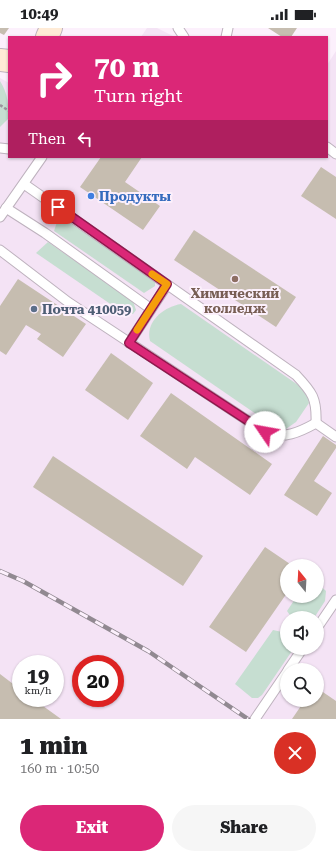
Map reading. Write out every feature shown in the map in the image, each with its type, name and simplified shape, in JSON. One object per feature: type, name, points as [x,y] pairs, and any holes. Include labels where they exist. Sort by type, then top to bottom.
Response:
[{"type":"lane","points":[[328,148],[336,154]]},
{"type":"lane","points":[[0,217],[41,158]]},
{"type":"lane","points":[[24,184],[296,375],[311,390],[315,401],[316,423]]},
{"type":"lane","points":[[6,208],[45,233],[151,309]]},
{"type":"lane","points":[[0,250],[68,302],[265,432],[273,436],[285,435],[303,431],[316,423]]},
{"type":"lane","points":[[129,343],[167,284]]},
{"type":"lane","points":[[316,423],[336,437]]},
{"type":"lane","points":[[324,618],[336,600]]},
{"type":"lane","points":[[255,719],[280,683]]},
{"type":"shaded area","points":[[147,28],[157,28],[173,36],[142,36]]},
{"type":"shaded area","points":[[336,51],[336,719],[0,719],[0,78],[8,82],[8,158],[328,158],[328,63]]},
{"type":"green space","points":[[0,81],[6,95],[8,119],[0,127]]},
{"type":"green space","points":[[59,216],[155,280],[155,286],[144,293],[54,231]]},
{"type":"green space","points":[[48,242],[133,301],[136,310],[133,314],[125,314],[36,253]]},
{"type":"green space","points":[[181,304],[301,387],[308,397],[309,403],[296,422],[286,429],[275,427],[150,341],[150,328],[157,316],[168,308]]},
{"type":"green space","points":[[324,589],[326,591],[324,603]]},
{"type":"green space","points":[[292,603],[324,603],[319,611],[287,611]]},
{"type":"green space","points":[[273,630],[280,632],[280,655],[289,655],[284,663],[280,663],[280,669],[262,695],[258,698],[252,698],[235,684]]},
{"type":"building","points":[[0,28],[9,28],[4,35],[0,33]]},
{"type":"building","points":[[268,28],[297,28],[292,36],[280,36]]},
{"type":"building","points":[[100,158],[141,158],[125,182],[160,206],[143,230],[80,187]]},
{"type":"building","points":[[321,167],[336,177],[336,219],[301,196]]},
{"type":"building","name":"Химический колледж","points":[[194,230],[296,297],[276,327],[174,260]]},
{"type":"building","points":[[18,279],[86,324],[63,357],[37,339],[41,334],[26,325],[6,355],[0,351],[0,306]]},
{"type":"building","points":[[111,353],[153,383],[128,420],[85,390]]},
{"type":"building","points":[[171,393],[272,464],[250,495],[195,457],[187,469],[140,436]]},
{"type":"building","points":[[323,436],[336,445],[336,448],[314,481],[332,493],[317,516],[284,495]]},
{"type":"building","points":[[53,456],[203,556],[183,586],[33,487]]},
{"type":"building","points":[[265,547],[283,559],[280,559],[280,603],[246,652],[209,627]]},
{"type":"building","points":[[0,674],[12,683],[12,707],[44,707],[61,719],[0,719]]},
{"type":"building","points":[[324,693],[336,701],[336,719],[292,719],[300,707],[324,707]]},
{"type":"railway","points":[[0,571],[23,581],[148,651],[248,719]]},
{"type":"slow traffic","points":[[137,330],[167,284],[152,274]]},
{"type":"place","name":"Продукты","points":[[91,196]]},
{"type":"place","name":"Химический колледж","points":[[235,279]]},
{"type":"place","name":"Почта 410059","points":[[34,309]]},
{"type":"route","points":[[58,207],[167,284],[129,343],[265,432]]}]
